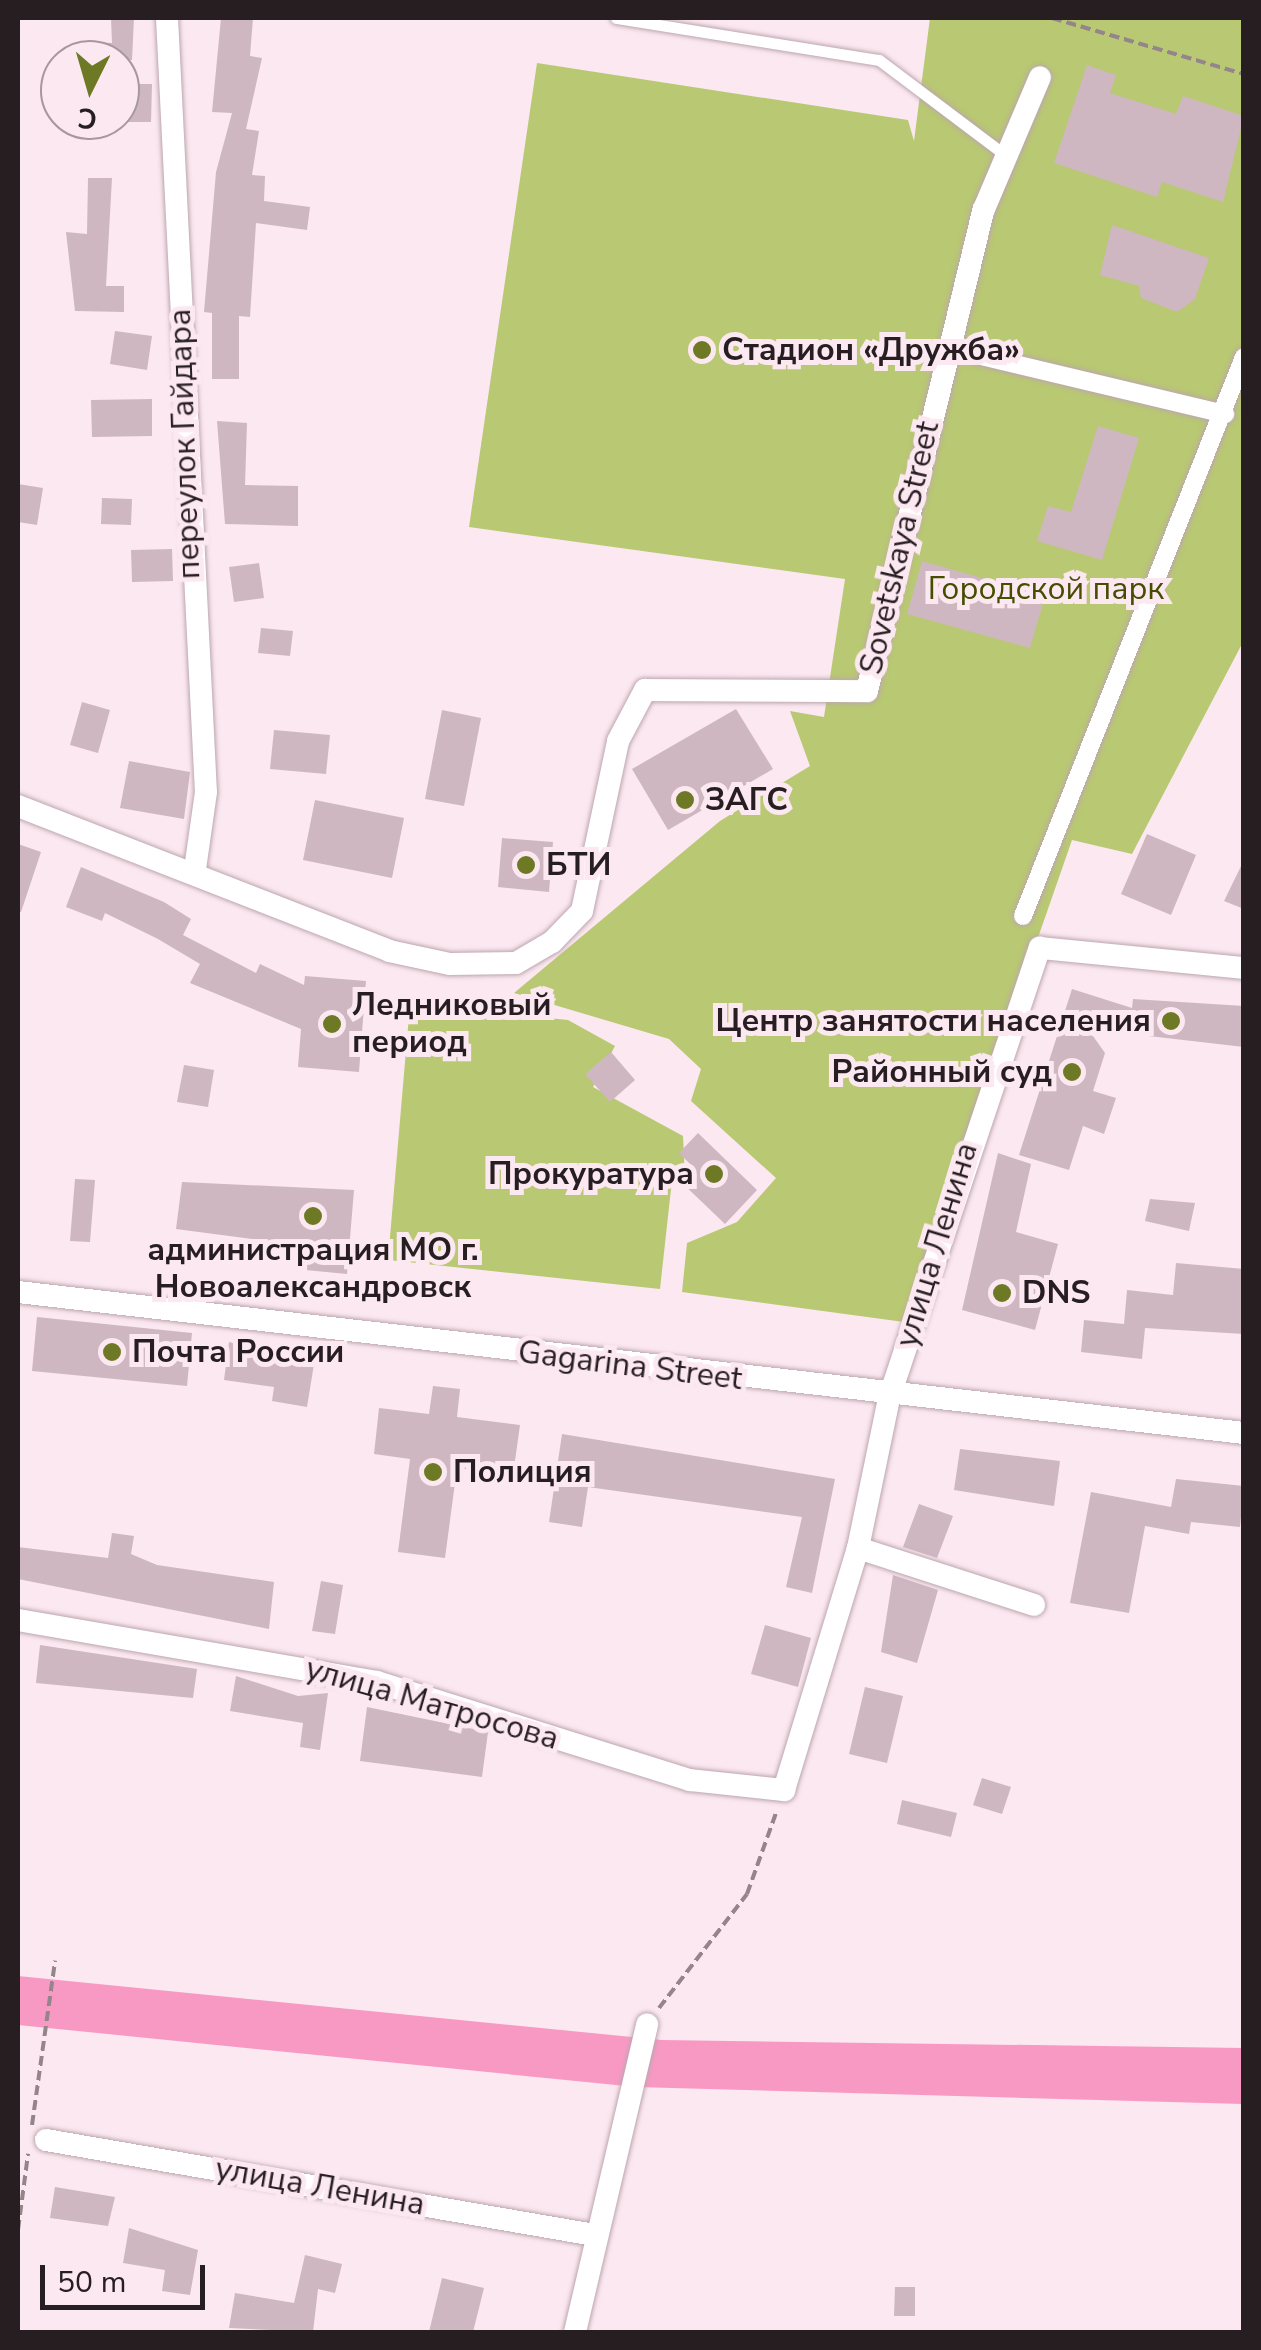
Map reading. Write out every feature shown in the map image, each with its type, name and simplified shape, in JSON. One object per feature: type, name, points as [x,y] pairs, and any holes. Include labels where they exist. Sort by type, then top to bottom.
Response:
[{"type":"street","name":"переулок Гайдара","points":[[168,18],[206,792],[195,868]]},
{"type":"street","name":"Sovetskaya Street","points":[[18,806],[195,868],[389,952],[450,964],[516,962],[552,942],[582,910],[618,741],[646,690],[866,691],[984,209],[1009,158],[1040,77]]},
{"type":"street","points":[[948,348],[1224,414]]},
{"type":"street","points":[[1023,916],[1244,358]]},
{"type":"street","name":"улица Ленина","points":[[784,1790],[858,1548],[888,1398],[1040,948],[1244,968]]},
{"type":"street","name":"Gagarina Street","points":[[18,1292],[888,1398],[1244,1433]]},
{"type":"street","points":[[858,1548],[1034,1605]]},
{"type":"street","name":"улица Матросова","points":[[18,1620],[248,1656],[376,1682],[690,1780],[784,1790]]},
{"type":"street","points":[[575,2332],[620,2116],[647,2024]]},
{"type":"street","name":"улица Ленина","points":[[46,2140],[594,2235]]},
{"type":"lane","points":[[616,18],[879,60],[1009,158]]},
{"type":"path","points":[[1052,18],[1244,74]]},
{"type":"path","points":[[647,2024],[746,1894],[784,1790]]},
{"type":"path","points":[[42,2057],[56,1961]]},
{"type":"green space","name":"Городской парк","points":[[930,18],[1243,18],[1243,642],[1132,854],[1072,840],[904,1322],[682,1292],[687,1243],[737,1222],[776,1178],[691,1101],[701,1069],[669,1039],[514,993],[720,821],[810,766],[790,711],[824,717],[845,579],[469,527],[537,63],[908,120],[914,141]]},
{"type":"green space","points":[[410,1004],[568,1020],[615,1046],[593,1087],[683,1136],[685,1178],[671,1189],[660,1289],[388,1260]]},
{"type":"shaded area","points":[[18,1976],[662,2040],[1243,2048],[1243,2104],[636,2087],[18,2025]]},
{"type":"building","points":[[111,18],[134,18],[133,40],[112,40]]},
{"type":"building","points":[[221,18],[253,18],[250,56],[262,58],[246,129],[259,131],[252,175],[265,176],[264,201],[310,207],[307,230],[256,223],[250,317],[239,316],[239,379],[212,379],[212,313],[204,312],[216,172],[232,113],[212,112]]},
{"type":"building","points":[[1087,65],[1116,75],[1110,93],[1176,114],[1183,96],[1244,116],[1223,202],[1162,182],[1157,197],[1054,163]]},
{"type":"building","points":[[140,84],[152,84],[151,122],[140,122]]},
{"type":"building","points":[[88,178],[112,178],[106,286],[124,286],[124,312],[75,311],[66,232],[87,234]]},
{"type":"building","points":[[1112,225],[1209,258],[1195,299],[1177,312],[1141,298],[1139,286],[1100,275]]},
{"type":"building","points":[[115,331],[152,336],[147,370],[110,364]]},
{"type":"building","points":[[152,399],[152,436],[92,437],[91,400]]},
{"type":"building","points":[[217,421],[247,423],[245,485],[298,486],[298,526],[225,524]]},
{"type":"building","points":[[1098,426],[1139,438],[1102,560],[1037,541],[1048,506],[1071,512]]},
{"type":"building","points":[[18,484],[43,488],[37,525],[18,522]]},
{"type":"building","points":[[102,498],[132,499],[131,525],[101,524]]},
{"type":"building","points":[[172,549],[173,581],[132,582],[131,550]]},
{"type":"building","points":[[922,561],[1045,596],[1030,648],[907,614]]},
{"type":"building","points":[[259,563],[264,598],[234,602],[229,567]]},
{"type":"building","points":[[261,628],[293,631],[290,656],[258,653]]},
{"type":"building","points":[[82,702],[110,710],[98,753],[70,745]]},
{"type":"building","name":"ЗАГС","points":[[736,709],[773,769],[668,830],[632,769]]},
{"type":"building","points":[[442,710],[481,718],[464,806],[425,799]]},
{"type":"building","points":[[274,730],[330,735],[326,774],[270,769]]},
{"type":"building","points":[[129,761],[190,772],[184,819],[120,808]]},
{"type":"building","points":[[315,800],[404,818],[392,878],[303,860]]},
{"type":"building","points":[[1147,834],[1196,855],[1171,915],[1121,894]]},
{"type":"building","name":"БТИ","points":[[502,838],[553,842],[549,892],[498,887]]},
{"type":"building","points":[[18,844],[41,852],[21,912],[18,911]]},
{"type":"building","points":[[1244,860],[1244,909],[1224,901]]},
{"type":"building","points":[[81,867],[164,902],[191,919],[183,935],[256,973],[260,964],[304,985],[305,976],[366,981],[359,1072],[298,1067],[301,1029],[190,983],[200,964],[158,939],[105,913],[102,921],[66,907]]},
{"type":"building","name":"Районный суд","points":[[1072,989],[1132,1008],[1133,999],[1244,1006],[1244,1047],[1088,1029],[1105,1053],[1093,1091],[1116,1098],[1104,1134],[1083,1126],[1069,1170],[1019,1155]]},
{"type":"building","points":[[611,1052],[635,1080],[610,1102],[585,1074]]},
{"type":"building","points":[[184,1065],[214,1070],[208,1107],[177,1102]]},
{"type":"building","name":"Прокуратура","points":[[698,1133],[757,1190],[725,1224],[680,1181],[693,1167],[679,1153]]},
{"type":"building","points":[[998,1153],[1031,1164],[1016,1232],[1058,1244],[1035,1330],[962,1310]]},
{"type":"building","points":[[75,1179],[95,1180],[90,1242],[70,1241]]},
{"type":"building","points":[[182,1182],[354,1190],[347,1274],[295,1269],[297,1245],[176,1229]]},
{"type":"building","points":[[1150,1199],[1195,1203],[1189,1231],[1145,1221]]},
{"type":"building","points":[[1176,1263],[1244,1269],[1244,1334],[1145,1328],[1142,1359],[1081,1352],[1084,1320],[1124,1324],[1127,1290],[1173,1295]]},
{"type":"building","name":"Почта России","points":[[37,1317],[192,1333],[187,1386],[32,1371]]},
{"type":"building","points":[[229,1342],[314,1364],[307,1407],[272,1401],[274,1387],[224,1380]]},
{"type":"building","name":"Полиция","points":[[433,1386],[460,1389],[457,1417],[520,1425],[513,1475],[457,1468],[445,1558],[398,1552],[410,1459],[374,1454],[379,1408],[429,1414]]},
{"type":"building","points":[[562,1434],[835,1479],[812,1593],[786,1587],[802,1517],[588,1487],[582,1527],[549,1522]]},
{"type":"building","points":[[960,1449],[1060,1461],[1054,1506],[954,1490]]},
{"type":"building","points":[[1176,1479],[1244,1486],[1240,1527],[1191,1522],[1189,1534],[1145,1526],[1129,1613],[1070,1603],[1091,1492],[1171,1507]]},
{"type":"building","points":[[919,1504],[953,1516],[937,1558],[903,1547]]},
{"type":"building","points":[[112,1533],[134,1536],[131,1554],[157,1565],[274,1582],[269,1629],[18,1579],[18,1547],[108,1558]]},
{"type":"building","points":[[893,1575],[938,1590],[917,1663],[881,1652]]},
{"type":"building","points":[[321,1581],[343,1585],[335,1634],[312,1631]]},
{"type":"building","points":[[765,1625],[811,1638],[798,1687],[751,1674]]},
{"type":"building","points":[[40,1645],[197,1669],[193,1698],[36,1683]]},
{"type":"building","points":[[236,1676],[298,1696],[328,1693],[320,1750],[300,1747],[303,1723],[230,1711]]},
{"type":"building","points":[[865,1687],[903,1696],[887,1763],[849,1754]]},
{"type":"building","points":[[367,1707],[488,1732],[482,1777],[360,1761]]},
{"type":"building","points":[[982,1778],[1011,1787],[1002,1814],[973,1805]]},
{"type":"building","points":[[902,1800],[957,1813],[951,1837],[897,1824]]},
{"type":"building","points":[[55,2187],[115,2197],[108,2226],[50,2218]]},
{"type":"building","points":[[129,2228],[198,2250],[190,2295],[162,2291],[165,2270],[123,2263]]},
{"type":"building","points":[[305,2255],[342,2264],[335,2293],[318,2289],[313,2332],[229,2328],[235,2293],[294,2303]]},
{"type":"building","points":[[442,2278],[484,2288],[473,2332],[429,2332]]},
{"type":"building","points":[[895,2287],[915,2287],[915,2316],[894,2316]]},
{"type":"place","name":"Стадион «Дружба»","points":[[702,350]]},
{"type":"place","name":"ЗАГС","points":[[685,800]]},
{"type":"place","name":"БТИ","points":[[526,865]]},
{"type":"place","name":"Центр занятости населения","points":[[1171,1021]]},
{"type":"place","name":"Ледниковый период","points":[[332,1024]]},
{"type":"place","name":"Районный суд","points":[[1072,1072]]},
{"type":"place","name":"Прокуратура","points":[[714,1174]]},
{"type":"place","name":"администрация МО г. Новоалександровск","points":[[313,1216]]},
{"type":"place","name":"DNS","points":[[1002,1293]]},
{"type":"place","name":"Почта России","points":[[112,1352]]},
{"type":"place","name":"Полиция","points":[[433,1472]]}]
